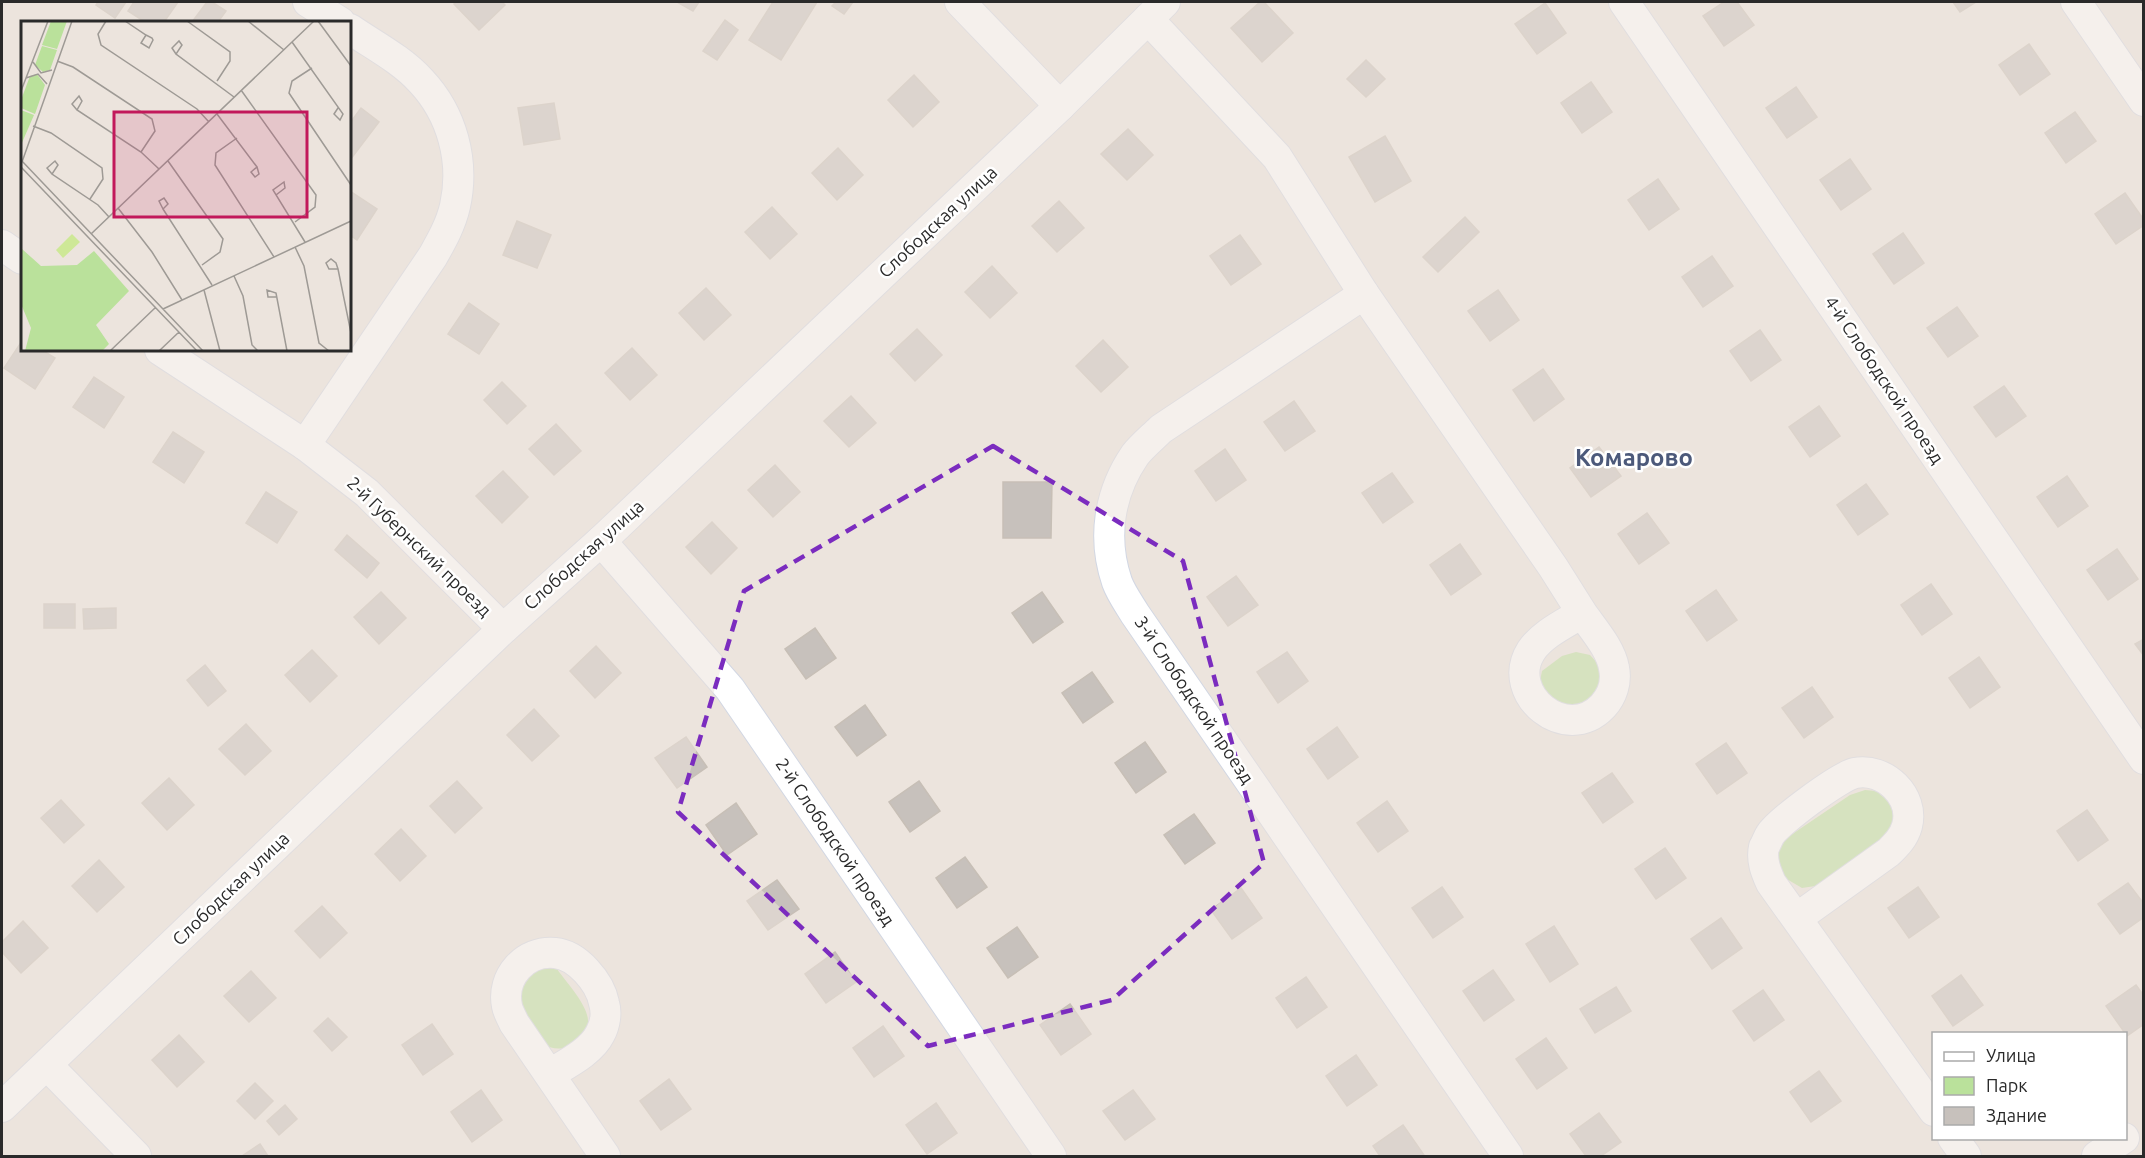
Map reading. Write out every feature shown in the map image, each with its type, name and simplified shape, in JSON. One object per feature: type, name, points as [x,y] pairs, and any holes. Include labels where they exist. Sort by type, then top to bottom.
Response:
[{"type":"street","points":[[308,2],[338,21]]},
{"type":"street","points":[[960,2],[1060,106]]},
{"type":"street","name":"4-й Слободской проезд","points":[[1624,2],[2144,759]]},
{"type":"street","points":[[2076,2],[2144,101]]},
{"type":"street","points":[[1157,10],[1277,157],[1364,294],[1553,567],[1582,613]]},
{"type":"street","name":"Слободская улица","points":[[2,1107],[503,629],[601,541],[1060,106],[1157,10]]},
{"type":"street","points":[[305,445],[426,266],[446,232],[455,206],[459,180],[457,152],[450,126],[437,101],[420,80],[400,62],[351,30]]},
{"type":"street","points":[[2,245],[21,258]]},
{"type":"street","name":"3-й Слободской проезд","points":[[1364,294],[1161,429],[1136,453],[1119,483],[1109,516],[1109,551],[1118,584],[1135,614],[1508,1156]]},
{"type":"street","name":"2-й Губернский проезд","points":[[162,351],[305,445],[367,493],[503,629]]},
{"type":"street","name":"2-й Слободской проезд","points":[[601,541],[730,689],[1051,1156]]},
{"type":"street","points":[[1797,918],[1889,852],[1901,840],[1907,824],[1907,807],[1900,791],[1888,779],[1872,773],[1855,773],[1839,780],[1782,822],[1770,834],[1763,850],[1764,867],[1771,883],[1932,1108]]},
{"type":"street","points":[[47,1065],[136,1156]]},
{"type":"street","points":[[550,1074],[605,1156]]},
{"type":"street","points":[[2127,1137],[2144,1125]]},
{"type":"street","points":[[1954,1140],[1966,1156]]},
{"type":"street","points":[[2097,1156],[2122,1140]]},
{"type":"highlighted area","points":[[993,446],[1183,561],[1264,863],[1112,1000],[928,1046],[678,812],[744,591]]},
{"type":"green space","points":[[1576,652],[1590,655],[1600,666],[1601,692],[1571,714],[1539,686],[1542,671],[1562,656]]},
{"type":"green space","points":[[1865,790],[1876,791],[1893,809],[1895,821],[1884,841],[1815,886],[1802,888],[1785,878],[1779,870],[1778,851],[1785,839],[1850,795]]},
{"type":"green space","points":[[541,966],[557,969],[580,1000],[587,1014],[587,1028],[584,1035],[579,1041],[565,1048],[557,1049],[542,1043],[516,1007],[518,978]]},
{"type":"building","points":[[98,2],[126,2],[115,18],[96,5]]},
{"type":"building","points":[[134,2],[178,2],[165,21],[143,21],[128,11]]},
{"type":"building","points":[[207,2],[212,2],[226,11],[219,21],[193,21]]},
{"type":"building","points":[[456,2],[502,2],[505,5],[479,30],[454,4]]},
{"type":"building","points":[[677,2],[699,2],[693,11]]},
{"type":"building","points":[[773,2],[817,2],[781,60],[749,40]]},
{"type":"building","points":[[836,2],[853,2],[844,14],[832,6]]},
{"type":"building","points":[[1260,2],[1264,2],[1293,33],[1262,62],[1231,28]]},
{"type":"building","points":[[1724,2],[1737,2],[1754,25],[1724,46],[1703,16]]},
{"type":"building","points":[[1953,2],[1976,2],[1960,12]]},
{"type":"building","points":[[1545,3],[1566,33],[1537,54],[1515,24]]},
{"type":"building","points":[[725,20],[738,30],[717,60],[703,51]]},
{"type":"building","points":[[2029,44],[2050,74],[2020,95],[1999,65]]},
{"type":"building","points":[[1366,60],[1385,79],[1366,97],[1347,79]]},
{"type":"building","points":[[914,75],[939,102],[913,127],[888,100]]},
{"type":"building","points":[[1591,82],[1612,112],[1582,133],[1561,103]]},
{"type":"building","points":[[1796,87],[1817,117],[1787,138],[1766,108]]},
{"type":"building","points":[[554,103],[560,139],[524,145],[518,108]]},
{"type":"building","points":[[361,108],[379,122],[351,159],[351,122]]},
{"type":"building","points":[[2075,112],[2096,141],[2066,163],[2045,133]]},
{"type":"building","points":[[1128,129],[1153,155],[1127,180],[1101,154]]},
{"type":"building","points":[[1385,136],[1411,181],[1375,202],[1349,157]]},
{"type":"building","points":[[838,148],[863,175],[837,200],[812,173]]},
{"type":"building","points":[[1850,159],[1871,189],[1841,210],[1820,180]]},
{"type":"building","points":[[1658,179],[1679,209],[1649,230],[1628,200]]},
{"type":"building","points":[[351,192],[377,209],[357,240],[351,236]]},
{"type":"building","points":[[2125,193],[2144,220],[2144,225],[2116,244],[2095,214]]},
{"type":"building","points":[[1059,201],[1084,228],[1057,252],[1032,226]]},
{"type":"building","points":[[772,207],[797,234],[770,259],[745,232]]},
{"type":"building","points":[[1465,217],[1479,232],[1438,272],[1423,257]]},
{"type":"building","points":[[517,221],[551,235],[537,268],[503,255]]},
{"type":"building","points":[[1903,233],[1924,263],[1894,284],[1873,254]]},
{"type":"building","points":[[1240,235],[1261,264],[1231,285],[1210,256]]},
{"type":"building","points":[[1712,256],[1733,286],[1703,307],[1682,277]]},
{"type":"building","points":[[992,266],[1017,293],[990,318],[965,292]]},
{"type":"building","points":[[706,288],[731,315],[704,340],[679,313]]},
{"type":"building","points":[[1498,290],[1519,320],[1490,341],[1468,311]]},
{"type":"building","points":[[469,303],[499,324],[479,354],[448,334]]},
{"type":"building","points":[[1957,307],[1978,336],[1948,357],[1927,328]]},
{"type":"building","points":[[917,329],[942,355],[915,381],[890,354]]},
{"type":"building","points":[[1760,330],[1781,360],[1751,381],[1730,351]]},
{"type":"building","points":[[1103,340],[1128,367],[1101,392],[1076,366]]},
{"type":"building","points":[[21,342],[21,351],[44,351],[55,358],[35,389],[4,368]]},
{"type":"building","points":[[632,348],[657,375],[630,400],[605,373]]},
{"type":"building","points":[[1543,369],[1564,399],[1534,421],[1513,390]]},
{"type":"building","points":[[94,377],[124,397],[104,428],[73,407]]},
{"type":"building","points":[[502,382],[526,406],[507,424],[484,400]]},
{"type":"building","points":[[2004,386],[2026,416],[1996,437],[1974,407]]},
{"type":"building","points":[[851,396],[876,423],[849,447],[824,421]]},
{"type":"building","points":[[1294,401],[1315,431],[1285,451],[1264,422]]},
{"type":"building","points":[[1819,406],[1840,436],[1810,457],[1789,427]]},
{"type":"building","points":[[556,424],[581,451],[554,475],[529,449]]},
{"type":"building","points":[[173,432],[204,452],[184,483],[153,462]]},
{"type":"building","points":[[1599,447],[1621,476],[1591,497],[1570,468]]},
{"type":"building","points":[[1225,449],[1246,480],[1216,501],[1195,471]]},
{"type":"building","points":[[775,465],[800,492],[773,517],[748,490]]},
{"type":"building","points":[[503,471],[528,497],[502,523],[476,496]]},
{"type":"building","points":[[1392,473],[1413,502],[1383,523],[1362,493]]},
{"type":"building","points":[[2067,476],[2088,506],[2058,527],[2037,497]]},
{"type":"building","points":[[1003,482],[1052,482],[1051,538],[1003,538]]},
{"type":"building","points":[[1866,484],[1888,514],[1858,535],[1837,505]]},
{"type":"building","points":[[266,492],[297,512],[277,543],[246,523]]},
{"type":"building","points":[[1647,513],[1669,543],[1639,564],[1618,534]]},
{"type":"building","points":[[712,522],[737,548],[711,574],[686,547]]},
{"type":"building","points":[[347,535],[379,563],[367,578],[335,550]]},
{"type":"building","points":[[1460,544],[1481,574],[1451,595],[1430,565]]},
{"type":"building","points":[[2117,549],[2138,579],[2108,600],[2087,570]]},
{"type":"building","points":[[1236,576],[1258,605],[1228,626],[1207,597]]},
{"type":"building","points":[[1931,584],[1952,614],[1922,635],[1901,605]]},
{"type":"building","points":[[1716,590],[1737,620],[1707,641],[1686,611]]},
{"type":"building","points":[[381,592],[406,618],[379,644],[354,617]]},
{"type":"building","points":[[1042,592],[1063,622],[1033,643],[1012,613]]},
{"type":"building","points":[[44,604],[75,604],[75,628],[44,628]]},
{"type":"building","points":[[116,608],[116,628],[84,629],[83,609]]},
{"type":"building","points":[[815,628],[836,658],[806,679],[785,649]]},
{"type":"building","points":[[2144,639],[2144,656],[2135,644]]},
{"type":"building","points":[[596,646],[621,673],[595,698],[570,671]]},
{"type":"building","points":[[312,650],[337,676],[310,702],[285,675]]},
{"type":"building","points":[[1287,652],[1308,681],[1278,703],[1257,672]]},
{"type":"building","points":[[1979,657],[2000,687],[1970,708],[1949,678]]},
{"type":"building","points":[[205,665],[226,691],[208,706],[187,680]]},
{"type":"building","points":[[1092,672],[1113,702],[1083,723],[1062,693]]},
{"type":"building","points":[[1812,687],[1833,717],[1804,738],[1782,708]]},
{"type":"building","points":[[865,705],[886,735],[857,756],[835,727]]},
{"type":"building","points":[[534,709],[559,736],[532,761],[507,735]]},
{"type":"building","points":[[246,724],[271,751],[245,775],[219,749]]},
{"type":"building","points":[[1337,727],[1358,757],[1328,779],[1307,749]]},
{"type":"building","points":[[686,737],[707,767],[677,788],[655,758]]},
{"type":"building","points":[[1145,742],[1166,772],[1136,793],[1115,763]]},
{"type":"building","points":[[1726,743],[1747,773],[1717,794],[1696,764]]},
{"type":"building","points":[[1612,773],[1633,802],[1603,823],[1582,793]]},
{"type":"building","points":[[169,778],[194,805],[167,830],[142,803]]},
{"type":"building","points":[[457,781],[482,808],[455,833],[430,806]]},
{"type":"building","points":[[919,781],[940,811],[910,832],[889,802]]},
{"type":"building","points":[[61,800],[84,825],[64,843],[41,818]]},
{"type":"building","points":[[1387,801],[1408,831],[1378,852],[1357,823]]},
{"type":"building","points":[[736,803],[757,834],[727,855],[706,825]]},
{"type":"building","points":[[2087,810],[2108,840],[2078,861],[2057,831]]},
{"type":"building","points":[[1194,814],[1215,843],[1185,864],[1164,835]]},
{"type":"building","points":[[401,829],[426,856],[400,881],[375,854]]},
{"type":"building","points":[[1665,848],[1686,878],[1656,899],[1635,869]]},
{"type":"building","points":[[965,857],[987,887],[957,908],[936,878]]},
{"type":"building","points":[[99,860],[124,887],[97,912],[72,886]]},
{"type":"building","points":[[777,880],[799,909],[768,930],[747,901]]},
{"type":"building","points":[[2128,883],[2144,904],[2144,917],[2120,934],[2098,904]]},
{"type":"building","points":[[1442,887],[1463,917],[1433,938],[1412,908]]},
{"type":"building","points":[[1918,887],[1939,917],[1909,938],[1888,908]]},
{"type":"building","points":[[1241,888],[1262,918],[1232,939],[1211,910]]},
{"type":"building","points":[[322,906],[347,933],[320,958],[295,931]]},
{"type":"building","points":[[1721,918],[1742,948],[1712,969],[1691,939]]},
{"type":"building","points":[[23,921],[48,948],[21,973],[2,952],[2,942]]},
{"type":"building","points":[[1554,926],[1578,964],[1550,982],[1526,944]]},
{"type":"building","points":[[1017,927],[1038,957],[1008,978],[987,948]]},
{"type":"building","points":[[835,952],[856,982],[826,1003],[805,974]]},
{"type":"building","points":[[1493,970],[1514,1000],[1484,1021],[1463,991]]},
{"type":"building","points":[[251,971],[276,998],[249,1022],[224,996]]},
{"type":"building","points":[[1961,975],[1983,1005],[1953,1026],[1932,996]]},
{"type":"building","points":[[1306,977],[1327,1007],[1297,1028],[1276,998]]},
{"type":"building","points":[[2136,985],[2144,996],[2144,1024],[2127,1036],[2127,1032],[2124,1032],[2106,1006]]},
{"type":"building","points":[[1616,987],[1631,1011],[1595,1033],[1580,1009]]},
{"type":"building","points":[[1763,990],[1784,1020],[1754,1041],[1733,1011]]},
{"type":"building","points":[[1070,1004],[1091,1034],[1061,1055],[1040,1025]]},
{"type":"building","points":[[328,1018],[347,1037],[332,1051],[314,1031]]},
{"type":"building","points":[[432,1024],[453,1054],[423,1075],[402,1045]]},
{"type":"building","points":[[883,1026],[904,1056],[874,1077],[853,1048]]},
{"type":"building","points":[[179,1035],[204,1062],[177,1087],[152,1060]]},
{"type":"building","points":[[1546,1038],[1567,1068],[1537,1089],[1516,1059]]},
{"type":"building","points":[[1356,1055],[1377,1085],[1347,1106],[1326,1076]]},
{"type":"building","points":[[1819,1071],[1841,1101],[1811,1122],[1790,1092]]},
{"type":"building","points":[[669,1079],[691,1109],[661,1130],[640,1101]]},
{"type":"building","points":[[255,1083],[273,1101],[255,1119],[237,1101]]},
{"type":"building","points":[[481,1090],[502,1120],[472,1142],[451,1112]]},
{"type":"building","points":[[1133,1090],[1155,1119],[1125,1140],[1103,1111]]},
{"type":"building","points":[[936,1103],[957,1133],[927,1154],[906,1125]]},
{"type":"building","points":[[285,1105],[297,1119],[279,1135],[267,1121]]},
{"type":"building","points":[[1599,1113],[1621,1142],[1601,1156],[1586,1156],[1570,1134]]},
{"type":"building","points":[[1403,1125],[1424,1155],[1380,1156],[1373,1146]]},
{"type":"building","points":[[260,1144],[268,1156],[242,1156]]},
{"type":"district","name":"Комарово","points":[[1634,458]]}]
